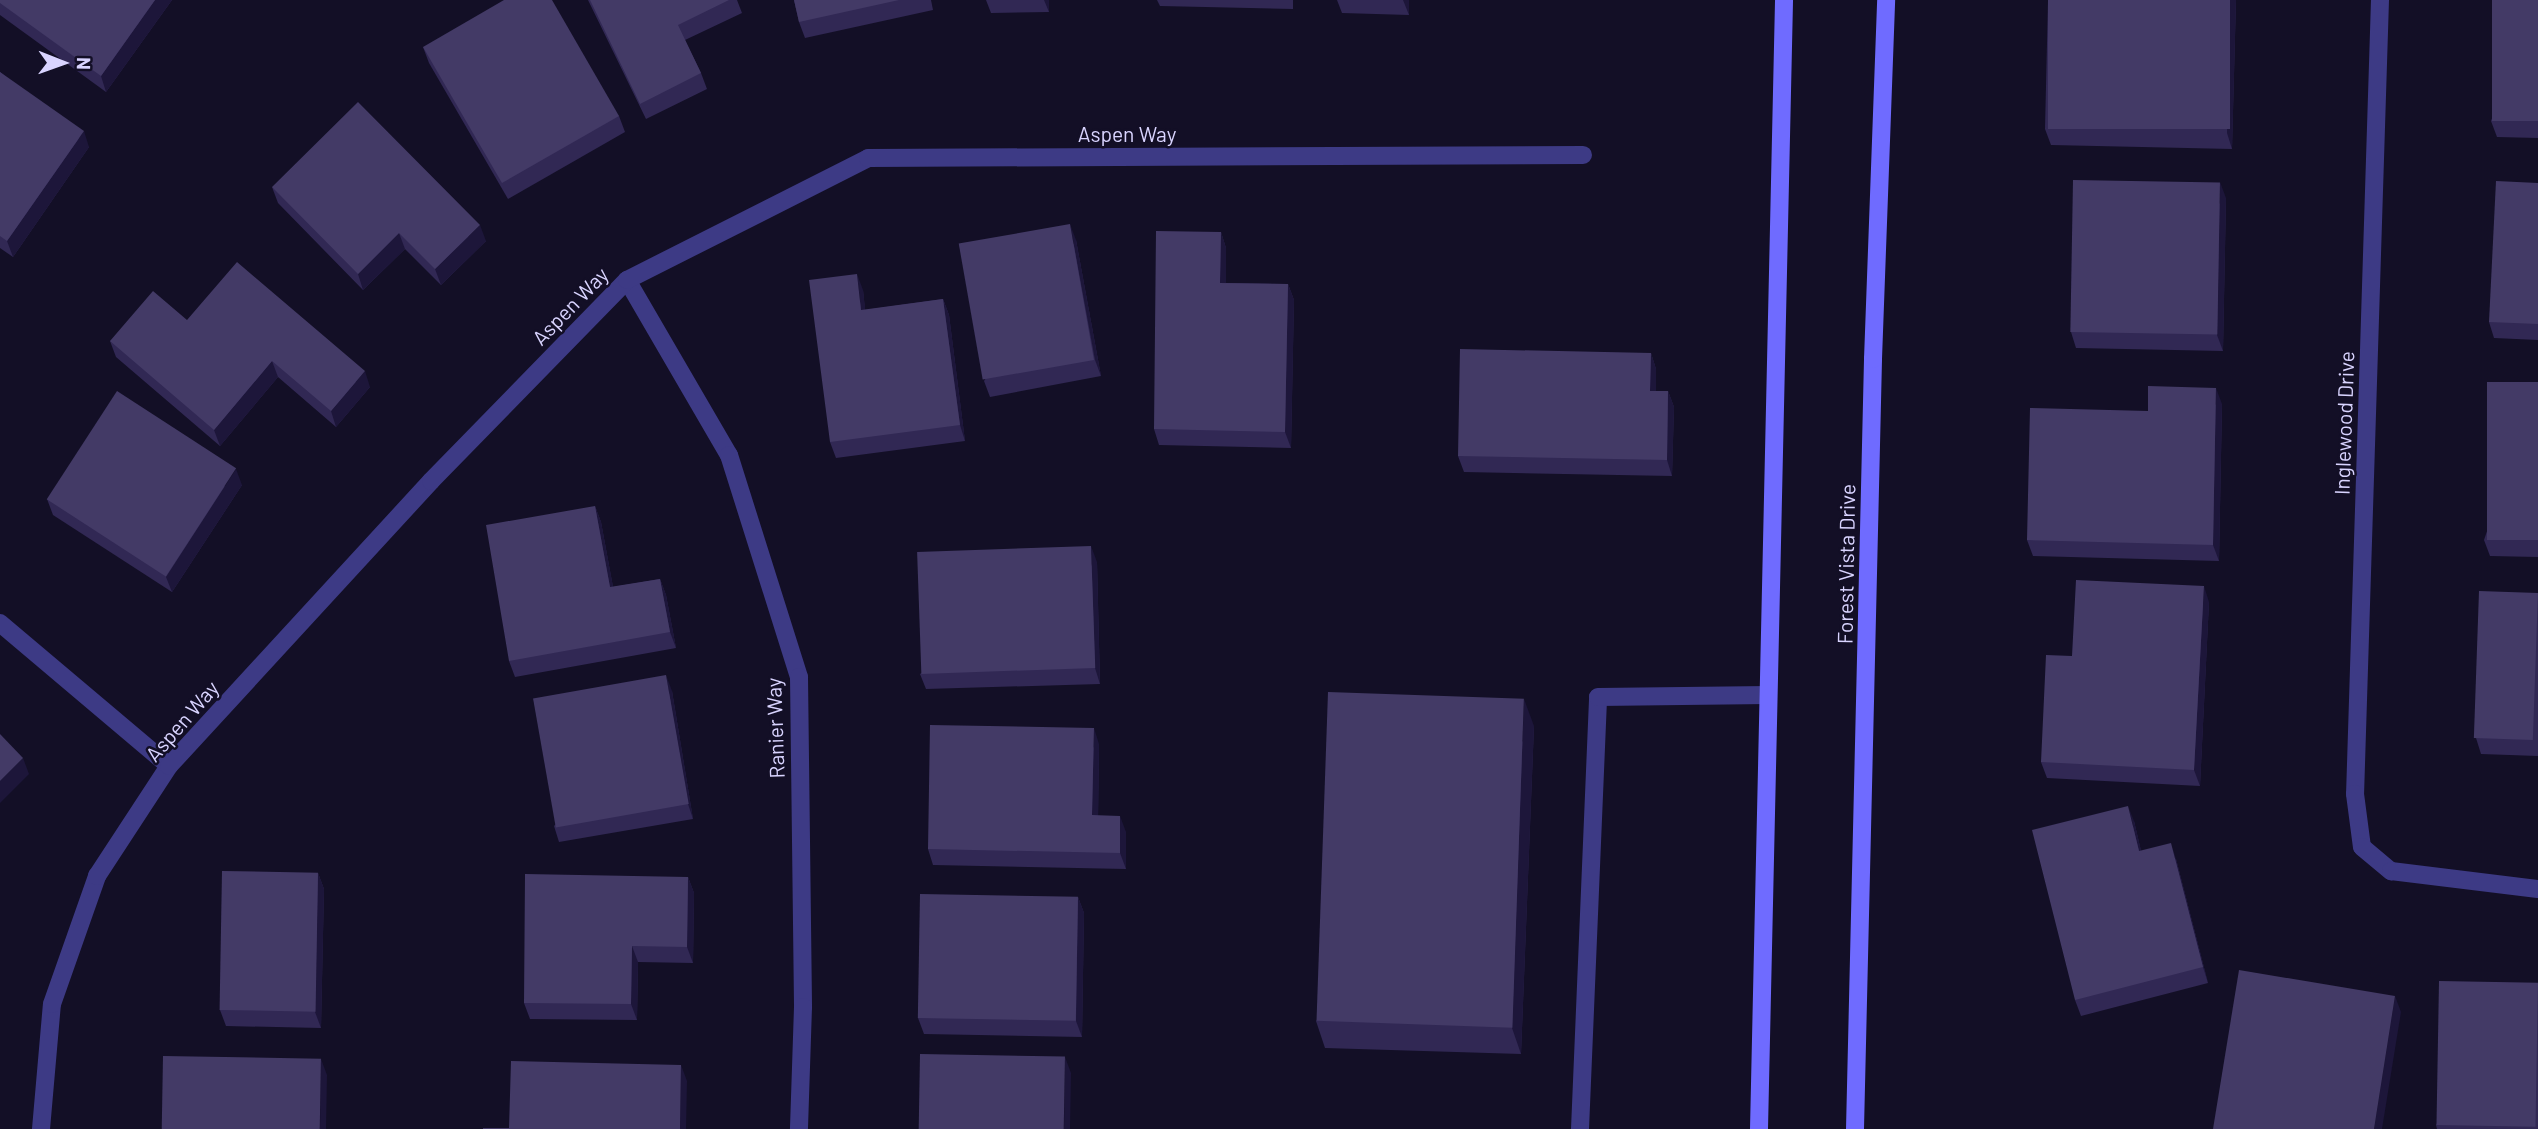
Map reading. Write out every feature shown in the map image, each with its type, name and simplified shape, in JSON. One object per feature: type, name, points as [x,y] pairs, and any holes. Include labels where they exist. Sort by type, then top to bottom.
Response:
[{"type":"main road","points":[[1759,1129],[1784,0]]},
{"type":"main road","name":"Forest Vista Drive","points":[[1855,1129],[1873,359],[1886,0]]},
{"type":"street","name":"Inglewood Drive","points":[[2380,0],[2355,794],[2362,847],[2391,871],[2538,888]]},
{"type":"street","name":"Aspen Way","points":[[41,1129],[52,1004],[97,876],[169,766],[431,481],[627,280],[868,158],[1583,155]]},
{"type":"street","name":"Ranier Way","points":[[627,280],[729,454],[799,677],[803,1007],[799,1129]]},
{"type":"street","points":[[0,623],[169,766]]},
{"type":"street","points":[[1580,1129],[1598,697],[1768,695]]},
{"type":"building","points":[[0,0],[155,0],[101,76],[0,3]]},
{"type":"building","points":[[504,0],[552,0],[619,116],[502,183],[423,47]]},
{"type":"building","points":[[590,0],[729,0],[678,25],[701,73],[640,104]]},
{"type":"building","points":[[794,0],[899,0],[799,22]]},
{"type":"building","points":[[2048,0],[2230,0],[2230,129],[2048,129]]},
{"type":"building","points":[[2492,0],[2538,0],[2538,121],[2492,121]]},
{"type":"building","points":[[0,72],[84,131],[7,241],[0,236]]},
{"type":"building","points":[[358,102],[480,225],[435,269],[399,233],[358,274],[272,187]]},
{"type":"building","points":[[2073,180],[2220,183],[2217,335],[2070,332]]},
{"type":"building","points":[[2496,181],[2538,183],[2538,324],[2489,322]]},
{"type":"building","points":[[1070,224],[1094,360],[983,380],[959,244]]},
{"type":"building","points":[[1156,231],[1221,232],[1220,283],[1288,284],[1285,432],[1154,429]]},
{"type":"building","points":[[237,262],[365,371],[331,411],[272,361],[214,430],[110,341],[153,291],[187,320]]},
{"type":"building","points":[[857,274],[861,310],[943,299],[960,425],[830,442],[809,280]]},
{"type":"building","points":[[1460,349],[1651,353],[1650,391],[1668,391],[1667,460],[1458,456]]},
{"type":"building","points":[[2487,382],[2538,382],[2538,540],[2487,540]]},
{"type":"building","points":[[2148,386],[2216,388],[2213,545],[2027,540],[2030,408],[2148,411]]},
{"type":"building","points":[[117,391],[236,468],[166,577],[47,499]]},
{"type":"building","points":[[595,506],[610,587],[660,579],[670,632],[509,661],[486,525]]},
{"type":"building","points":[[1091,546],[1095,668],[921,674],[917,552]]},
{"type":"building","points":[[2076,580],[2204,586],[2194,770],[2041,762],[2046,655],[2072,656]]},
{"type":"building","points":[[2479,591],[2538,593],[2533,740],[2474,738]]},
{"type":"building","points":[[666,675],[689,804],[556,827],[533,698]]},
{"type":"building","points":[[1328,692],[1524,699],[1512,1028],[1317,1021]]},
{"type":"building","points":[[930,725],[1094,728],[1092,815],[1120,816],[1120,853],[928,849]]},
{"type":"building","points":[[0,734],[23,758],[0,781]]},
{"type":"building","points":[[2128,806],[2139,851],[2171,843],[2203,967],[2075,1000],[2032,830]]},
{"type":"building","points":[[222,871],[318,873],[316,1012],[220,1010]]},
{"type":"building","points":[[525,874],[688,877],[687,947],[632,946],[631,1004],[524,1003]]},
{"type":"building","points":[[920,894],[1078,897],[1076,1021],[918,1018]]},
{"type":"building","points":[[2239,970],[2395,996],[2374,1129],[2213,1129]]},
{"type":"building","points":[[2439,981],[2538,983],[2535,1127],[2436,1125]]},
{"type":"building","points":[[920,1054],[1065,1057],[1064,1129],[919,1129]]},
{"type":"building","points":[[163,1056],[321,1059],[320,1129],[162,1129]]},
{"type":"building","points":[[511,1061],[681,1065],[680,1129],[483,1129],[509,1128]]}]
